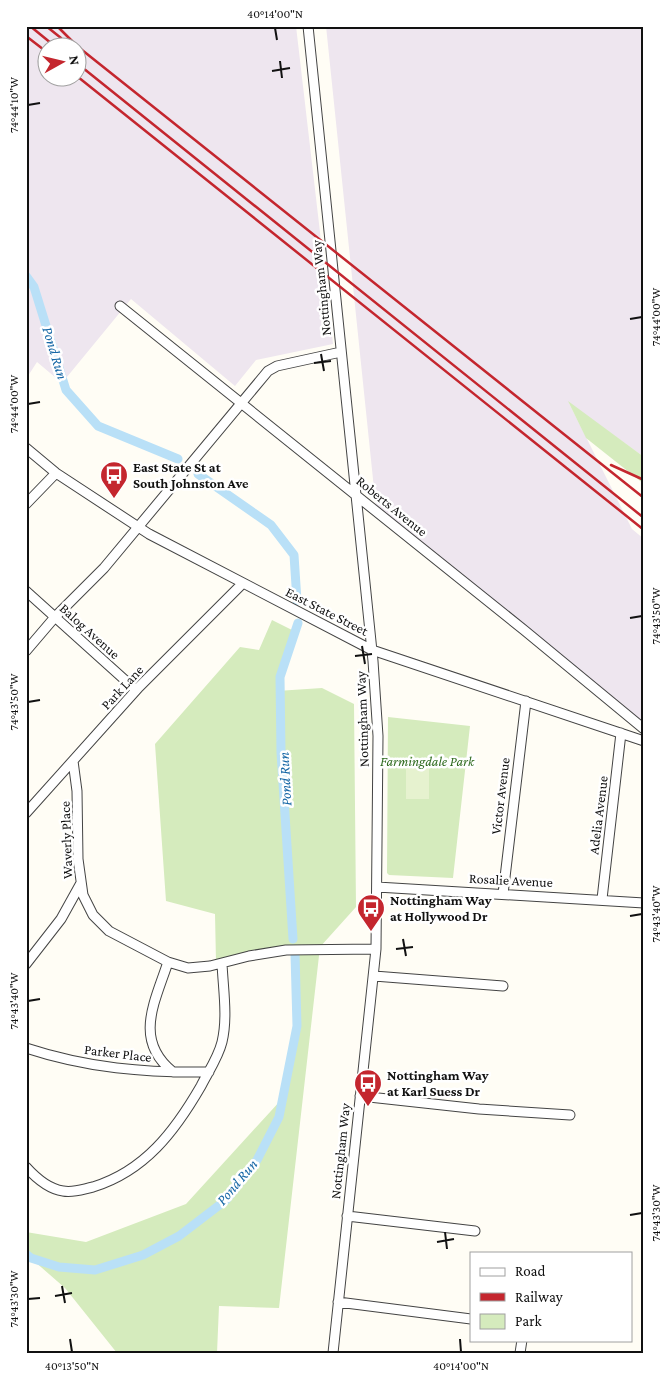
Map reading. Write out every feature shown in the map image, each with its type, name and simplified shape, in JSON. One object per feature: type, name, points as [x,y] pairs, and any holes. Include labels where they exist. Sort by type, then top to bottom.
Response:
[{"type":"street","name":"Nottingham Way","points":[[308,26],[372,650],[378,736],[376,949],[333,1353]]},
{"type":"street","name":"Roberts Avenue","points":[[120,306],[356,495],[644,730]]},
{"type":"street","points":[[26,651],[55,617],[104,568],[268,371],[276,366],[341,352]]},
{"type":"street","name":"East State Street","points":[[26,448],[56,473],[138,528],[372,650],[644,741]]},
{"type":"street","points":[[26,504],[56,473]]},
{"type":"street","name":"Park Lane","points":[[26,813],[136,690],[243,583]]},
{"type":"street","name":"Balog Avenue","points":[[26,591],[136,690]]},
{"type":"street","name":"Victor Avenue","points":[[502,894],[526,701]]},
{"type":"street","name":"Adelia Avenue","points":[[602,899],[622,733]]},
{"type":"street","name":"Waverly Place","points":[[73,761],[78,791],[76,830],[81,884],[86,905],[100,924],[168,962],[188,968],[199,968],[286,950],[376,949]]},
{"type":"street","points":[[26,964],[61,919],[81,884]]},
{"type":"street","name":"Rosalie Avenue","points":[[377,887],[644,902]]},
{"type":"street","points":[[168,962],[150,1018],[149,1029],[153,1049],[158,1058],[173,1072]]},
{"type":"street","points":[[26,1167],[45,1184],[64,1191],[75,1192],[112,1179],[142,1161],[168,1138],[209,1072],[219,1052],[224,1029],[222,962]]},
{"type":"street","points":[[374,976],[503,986]]},
{"type":"street","name":"Parker Place","points":[[26,1048],[80,1063],[107,1068],[209,1072]]},
{"type":"street","points":[[360,1096],[479,1109],[570,1115]]},
{"type":"street","points":[[347,1216],[475,1231]]},
{"type":"street","points":[[338,1302],[470,1319]]},
{"type":"shaded area","points":[[26,26],[296,26],[333,344],[256,360],[235,386],[131,299],[62,383],[37,362],[26,379]]},
{"type":"shaded area","points":[[326,26],[644,26],[644,457],[569,403],[632,529],[644,539],[644,720],[627,714],[376,508]]},
{"type":"green space","points":[[568,401],[644,457],[644,484],[586,438]]},
{"type":"green space","points":[[272,620],[296,632],[277,691],[322,688],[354,704],[356,907],[320,947],[279,1308],[219,1306],[217,1353],[117,1353],[65,1288],[26,1254],[26,1232],[86,1242],[186,1204],[281,1100],[299,1017],[291,948],[216,962],[215,914],[166,901],[155,744],[240,647],[259,650]]},
{"type":"green space","name":"Farmingdale Park","points":[[388,717],[470,726],[453,878],[389,875],[387,873]]},
{"type":"green space","points":[[406,759],[429,759],[429,799],[406,799]]},
{"type":"waterway","name":"Pond Run","points":[[26,276],[34,287],[66,390],[98,426],[178,459]]},
{"type":"waterway","name":"Pond Run","points":[[198,474],[271,525],[294,555],[297,601]]},
{"type":"waterway","name":"Pond Run","points":[[293,939],[281,752],[280,677],[298,623]]},
{"type":"waterway","name":"Pond Run","points":[[26,1254],[31,1258],[59,1267],[95,1270],[143,1255],[179,1236],[226,1200],[257,1160],[279,1117],[297,1026],[295,954]]},
{"type":"railway","points":[[30,26],[45,38]]},
{"type":"railway","points":[[46,26],[61,38]]},
{"type":"railway","points":[[57,26],[77,46],[644,498]]},
{"type":"railway","points":[[26,36],[38,45]]},
{"type":"railway","points":[[88,72],[644,518]]},
{"type":"railway","points":[[88,85],[644,530]]},
{"type":"railway","points":[[611,465],[644,480]]},
{"type":"place","name":"East State St at South Johnston Ave","points":[[114,499]]},
{"type":"place","name":"Nottingham Way at Hollywood Dr","points":[[371,932]]},
{"type":"place","name":"Nottingham Way at Karl Suess Dr","points":[[368,1107]]}]
